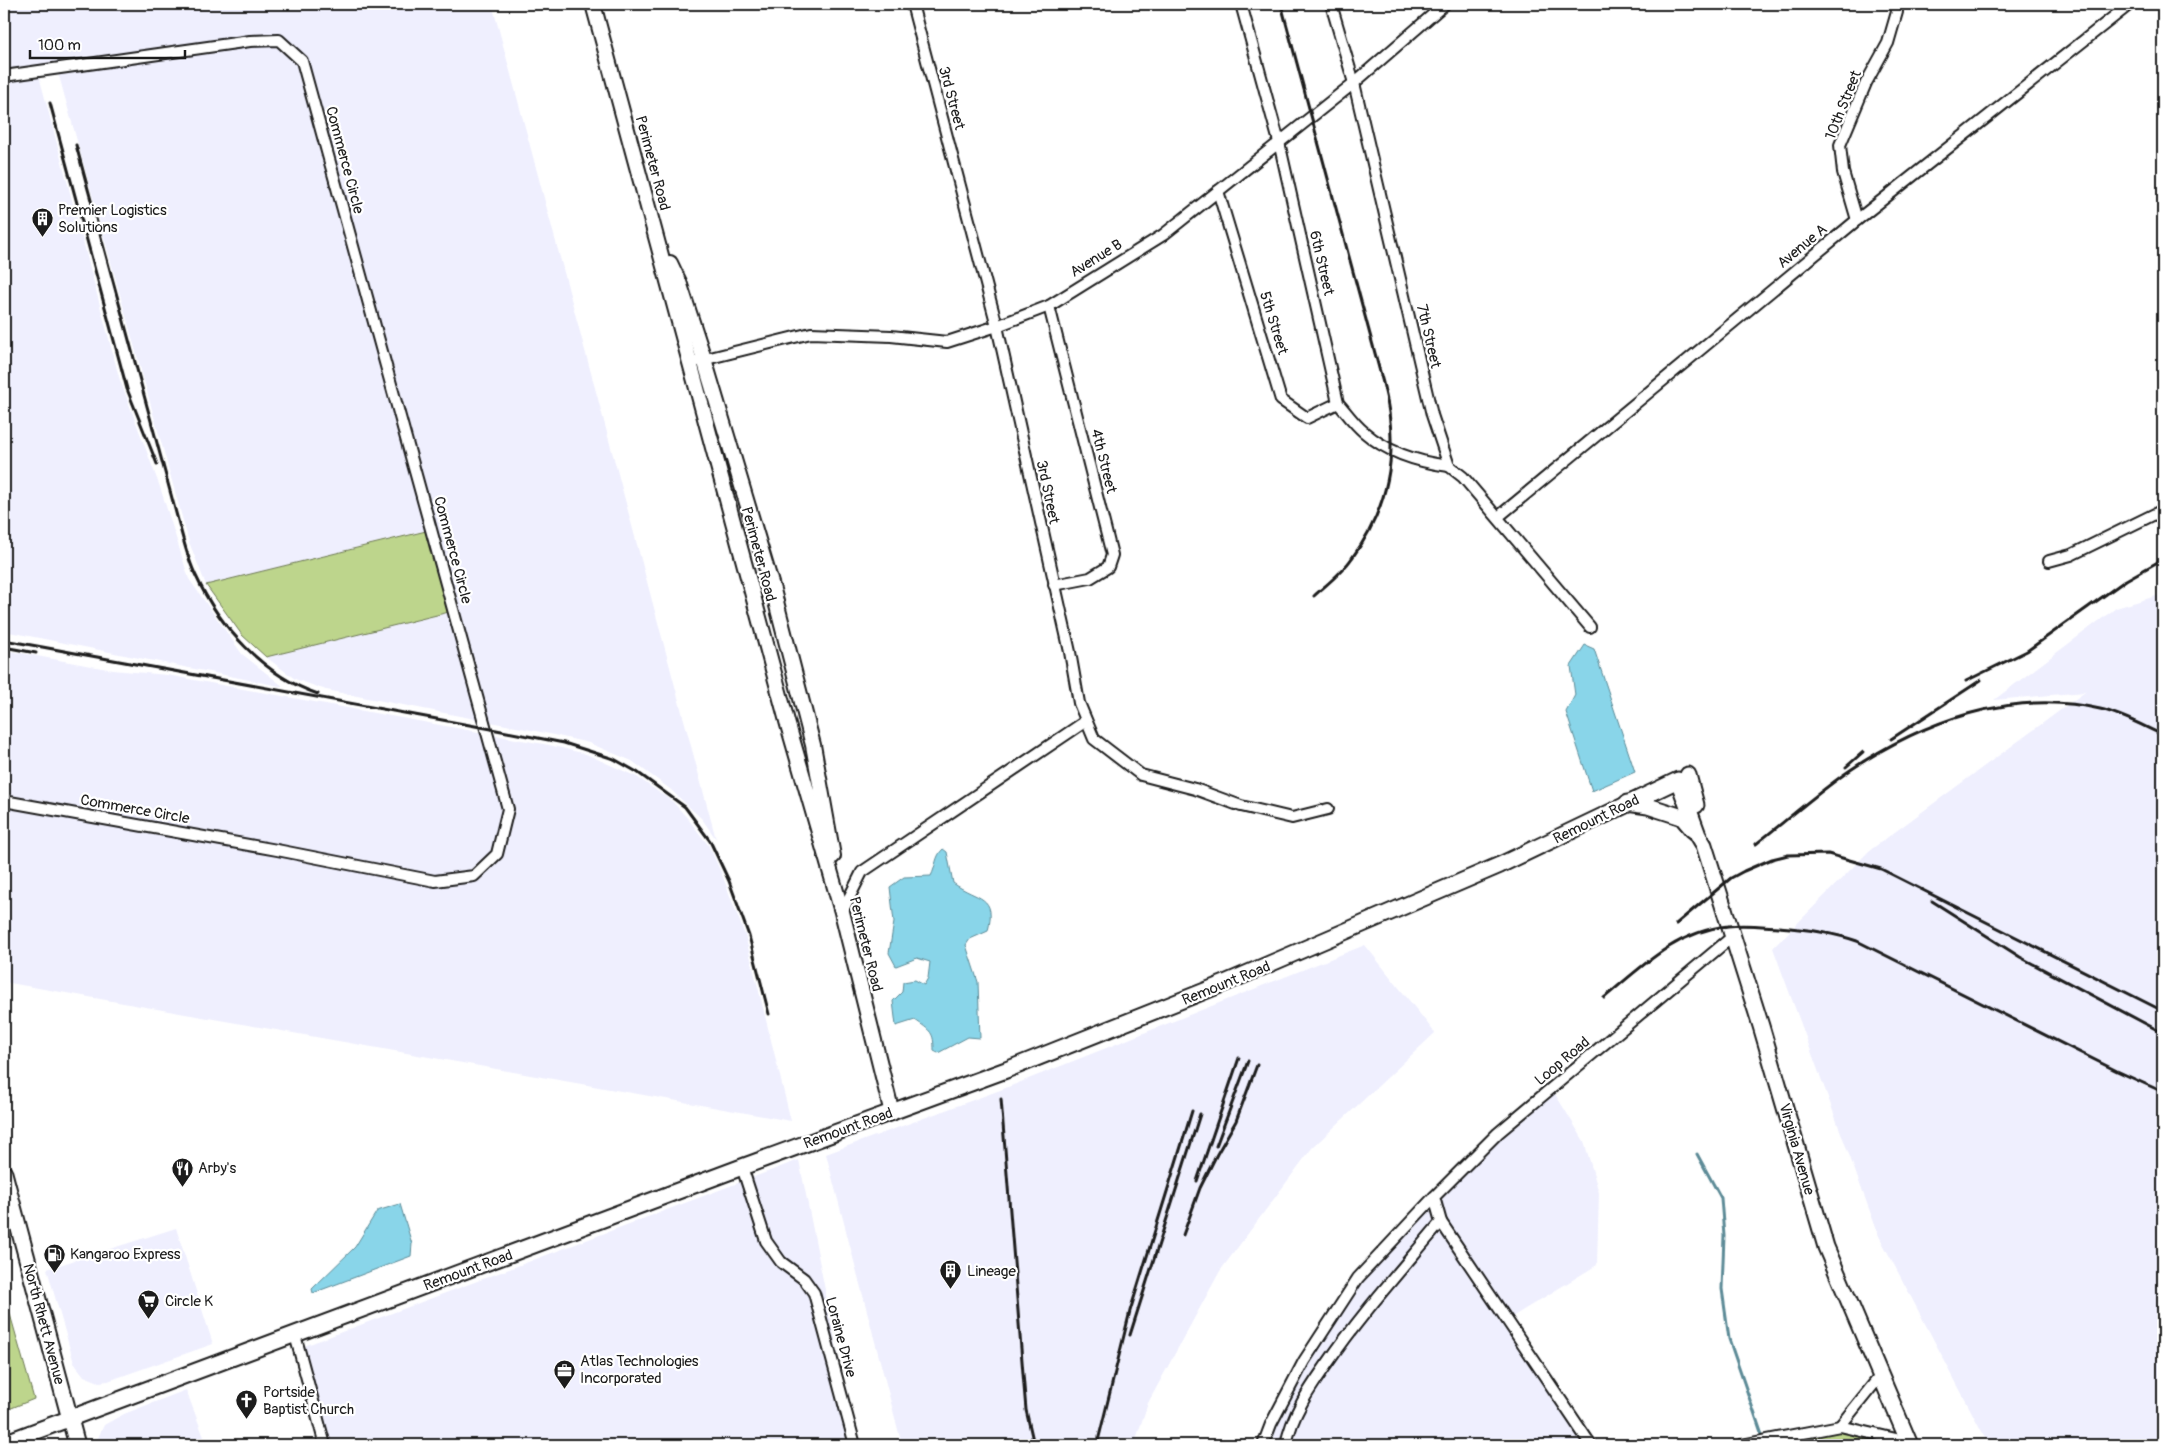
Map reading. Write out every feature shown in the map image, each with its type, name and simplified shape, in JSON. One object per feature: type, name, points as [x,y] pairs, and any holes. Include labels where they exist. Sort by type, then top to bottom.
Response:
[{"type":"main road","name":"Remount Road","points":[[4,1443],[1006,1070],[1226,983],[1500,865],[1683,777]]},
{"type":"main road","name":"Virginia Avenue","points":[[1683,777],[1701,840],[1733,936],[1826,1247],[1910,1444]]},
{"type":"main road","points":[[1627,803],[1648,806],[1682,817],[1701,840]]},
{"type":"main road","name":"North Rhett Avenue","points":[[4,1173],[77,1445]]},
{"type":"street","name":"Perimeter Road","points":[[593,4],[654,230],[679,282],[772,665],[838,896],[892,1112]]},
{"type":"street","name":"3rd Street","points":[[912,4],[997,326],[1070,652],[1079,703],[1094,739],[1140,775],[1195,789],[1241,806],[1292,818],[1328,809]]},
{"type":"street","name":"6th Street","points":[[1241,4],[1279,142],[1338,403],[1363,432],[1392,451],[1422,463],[1449,466]]},
{"type":"street","name":"7th Street","points":[[1331,4],[1354,83],[1432,415],[1449,466]]},
{"type":"street","name":"Avenue B","points":[[697,361],[811,333],[891,336],[947,342],[997,326],[1049,306],[1163,235],[1354,83],[1445,4]]},
{"type":"street","name":"10th Street","points":[[1857,220],[1843,172],[1840,145],[1866,83],[1888,44],[1897,12],[1896,4]]},
{"type":"street","name":"Avenue A","points":[[1498,517],[1857,220],[2130,4]]},
{"type":"street","name":"Commerce Circle","points":[[4,76],[250,41],[279,40],[302,61],[508,810],[497,854],[474,876],[435,881],[278,850],[4,801]]},
{"type":"street","name":"5th Street","points":[[1218,191],[1281,400],[1307,418],[1338,403]]},
{"type":"street","name":"4th Street","points":[[1049,306],[1112,555],[1108,567],[1090,578],[1054,585]]},
{"type":"street","points":[[697,361],[764,554],[824,796],[838,896]]},
{"type":"street","points":[[1449,466],[1463,477],[1590,627]]},
{"type":"street","points":[[2049,560],[2072,555],[2163,510]]},
{"type":"street","points":[[772,665],[790,658]]},
{"type":"street","points":[[842,912],[862,872],[1086,721]]},
{"type":"street","name":"Loop Road","points":[[1263,1445],[1271,1424],[1304,1362],[1358,1278],[1434,1197],[1498,1133],[1733,936]]},
{"type":"street","name":"Loraine Drive","points":[[742,1167],[766,1241],[781,1262],[804,1280],[814,1293],[855,1445]]},
{"type":"street","points":[[1434,1197],[1441,1222],[1591,1445]]},
{"type":"street","points":[[1286,1445],[1301,1401],[1360,1317],[1441,1222]]},
{"type":"street","points":[[295,1334],[325,1445]]},
{"type":"street","points":[[1840,1426],[1881,1375]]},
{"type":"street","points":[[1741,1445],[1840,1426],[1910,1444]]},
{"type":"shaded area","points":[[4,4],[492,4],[716,839],[702,819],[670,789],[632,761],[589,743],[326,690],[295,679],[266,657],[454,611],[431,529],[206,585],[189,542],[57,69],[38,72],[119,377],[160,487],[189,579],[242,654],[284,687],[4,631]]},
{"type":"shaded area","points":[[2163,594],[2163,1445],[1989,1445],[1879,1236],[1773,948],[1869,851],[2085,692],[1994,700],[2116,608]]},
{"type":"shaded area","points":[[4,650],[113,670],[167,675],[549,745],[586,754],[637,777],[673,802],[689,820],[709,846],[721,872],[745,935],[791,1121],[4,982]]},
{"type":"shaded area","points":[[1365,945],[1435,1033],[1312,1148],[1220,1271],[1148,1403],[1134,1445],[902,1445],[826,1154],[1003,1089]]},
{"type":"shaded area","points":[[1552,1089],[1584,1141],[1599,1193],[1597,1265],[1507,1320],[1591,1445],[1276,1445],[1271,1424],[1358,1278],[1434,1197]]},
{"type":"shaded area","points":[[799,1160],[856,1445],[325,1445],[299,1348]]},
{"type":"shaded area","points":[[176,1228],[213,1344],[108,1381],[99,1382],[84,1376],[74,1363],[47,1269]]},
{"type":"shaded area","points":[[186,1390],[207,1445],[97,1445],[97,1440],[104,1425],[124,1414]]},
{"type":"green space","points":[[426,531],[449,612],[266,657],[242,635],[206,585]]},
{"type":"green space","points":[[4,1293],[34,1399],[4,1411]]},
{"type":"green space","points":[[1839,1430],[1888,1445],[1774,1445]]},
{"type":"water","points":[[1585,645],[1594,649],[1635,772],[1592,791],[1566,712],[1575,695],[1571,666]]},
{"type":"water","points":[[943,849],[947,852],[953,883],[983,900],[990,910],[990,919],[988,931],[970,939],[966,945],[978,982],[980,1038],[968,1037],[938,1053],[934,1051],[930,1032],[915,1020],[896,1026],[893,1001],[902,992],[903,982],[915,980],[924,985],[928,978],[930,962],[917,958],[896,966],[889,953],[894,922],[890,887],[904,877],[931,876],[938,855]]},
{"type":"water","points":[[400,1204],[412,1244],[411,1256],[313,1293],[312,1289],[355,1247],[377,1211]]},
{"type":"waterway","points":[[1697,1154],[1721,1198],[1724,1236],[1722,1289],[1729,1339],[1763,1438]]},
{"type":"railway","points":[[1281,4],[1383,383],[1391,430],[1391,453],[1388,475],[1376,517],[1365,538],[1348,563],[1314,596]]},
{"type":"railway","points":[[50,103],[127,389],[157,464]]},
{"type":"railway","points":[[76,145],[184,544],[193,570],[217,613],[245,647],[279,675],[298,686],[318,694]]},
{"type":"railway","points":[[1966,681],[2027,651],[2126,580],[2163,559]]},
{"type":"railway","points":[[4,640],[564,743],[614,759],[637,772],[685,807],[710,841],[729,881],[749,936],[769,1014]]},
{"type":"railway","points":[[4,647],[36,653]]},
{"type":"railway","points":[[1891,739],[1981,680]]},
{"type":"railway","points":[[1756,844],[1837,779],[1877,753],[1937,724],[1968,714],[2001,706],[2034,703],[2067,704],[2108,711],[2163,735]]},
{"type":"railway","points":[[1846,767],[1863,752]]},
{"type":"railway","points":[[1676,924],[1731,878],[1744,871],[1772,859],[1788,855],[1828,854],[1881,869],[2163,1011]]},
{"type":"railway","points":[[1932,901],[2020,957],[2163,1033]]},
{"type":"railway","points":[[1604,998],[1646,962],[1661,952],[1692,935],[1710,929],[1747,925],[1818,931],[1857,941],[2117,1071],[2163,1092]]},
{"type":"railway","points":[[1197,1181],[1239,1058]]},
{"type":"railway","points":[[1216,1146],[1248,1061]]},
{"type":"railway","points":[[1183,1235],[1200,1188],[1236,1121],[1257,1065]]},
{"type":"railway","points":[[1001,1099],[1026,1410],[1034,1445]]},
{"type":"railway","points":[[1097,1445],[1130,1311],[1192,1111]]},
{"type":"railway","points":[[1130,1335],[1200,1114]]},
{"type":"place","name":"Premier Logistics Solutions","points":[[42,238]]},
{"type":"place","name":"Arby's","points":[[182,1187]]},
{"type":"place","name":"Kangaroo Express","points":[[54,1273]]},
{"type":"place","name":"Lineage","points":[[951,1290]]},
{"type":"place","name":"Circle K","points":[[149,1320]]},
{"type":"place","name":"Atlas Technologies Incorporated","points":[[564,1389]]},
{"type":"place","name":"Portside Baptist Church","points":[[247,1420]]}]
